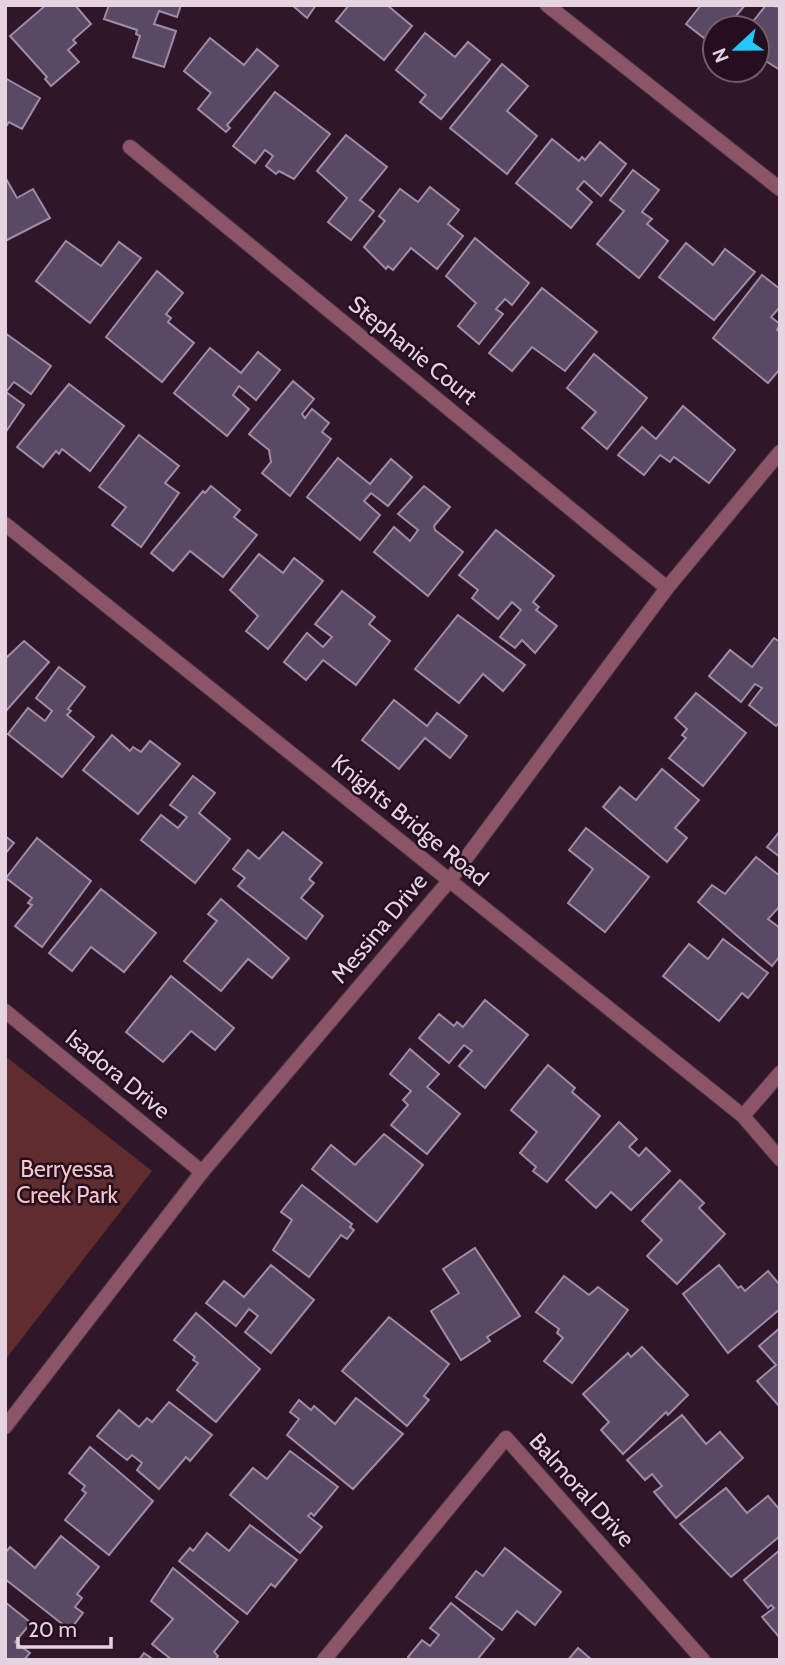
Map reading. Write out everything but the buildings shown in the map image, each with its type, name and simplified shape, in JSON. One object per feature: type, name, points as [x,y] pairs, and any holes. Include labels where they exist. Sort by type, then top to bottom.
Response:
[{"type":"street","points":[[547,5],[780,189]]},
{"type":"street","name":"Stephanie Court","points":[[130,147],[667,589]]},
{"type":"street","name":"Messina Drive","points":[[5,1427],[202,1172],[449,881],[667,589],[780,452]]},
{"type":"street","name":"Knights Bridge Road","points":[[5,524],[743,1116],[780,1159]]},
{"type":"street","name":"Isadora Drive","points":[[5,1012],[202,1172]]},
{"type":"street","points":[[743,1116],[780,1073]]},
{"type":"street","name":"Balmoral Drive","points":[[324,1660],[506,1438],[703,1660]]},
{"type":"green space","name":"Berryessa Creek Park","points":[[5,1056],[152,1171],[5,1360]]}]
